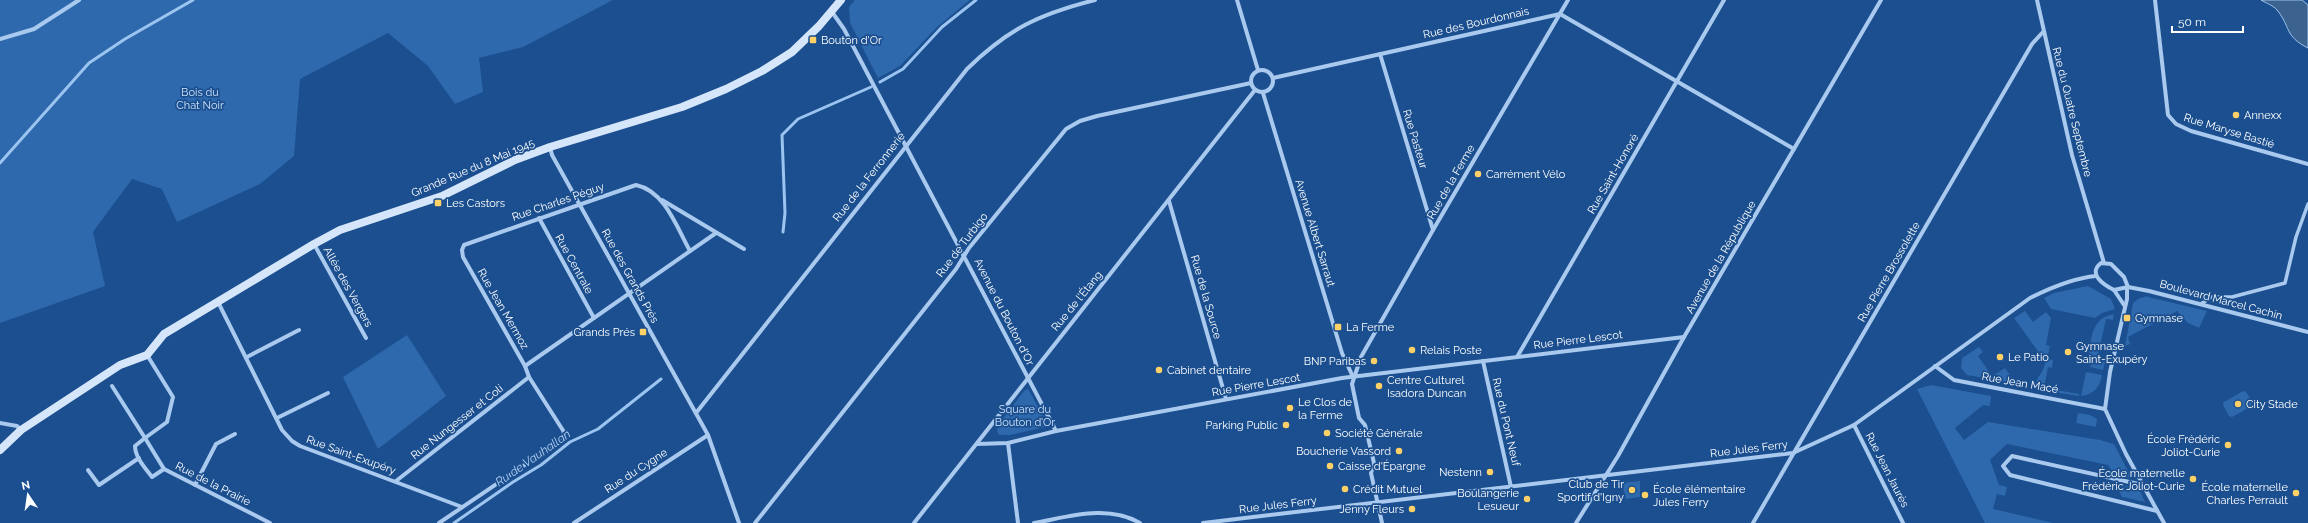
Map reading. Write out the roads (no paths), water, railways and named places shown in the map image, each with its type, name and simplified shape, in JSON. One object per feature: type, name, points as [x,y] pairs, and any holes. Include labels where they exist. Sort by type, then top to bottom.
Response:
[{"type":"main road","name":"Grande Rue du 8 Mai 1945","points":[[147,355],[164,334],[314,244],[357,223],[442,196],[515,160],[550,147],[682,106],[726,89],[762,71],[792,52],[842,0]]},
{"type":"main road","points":[[0,450],[21,430],[120,365],[147,355]]},
{"type":"street","points":[[0,39],[34,29],[79,0]]},
{"type":"street","name":"Rue de la Ferronnerie","points":[[696,413],[967,69],[986,50],[1009,33],[1033,20],[1054,11],[1095,0]]},
{"type":"street","points":[[1238,0],[1258,70]]},
{"type":"street","name":"Rue de la Ferme","points":[[1353,377],[1361,358],[1433,230],[1568,0]]},
{"type":"street","name":"Rue Saint-Honoré","points":[[1517,357],[1724,0]]},
{"type":"street","name":"Avenue de la République","points":[[1576,523],[1604,476],[1618,456],[1684,337],[1881,0]]},
{"type":"street","name":"Rue du Quatre Septembre","points":[[2037,0],[2072,155],[2104,263]]},
{"type":"street","name":"Rue Maryse Bastié","points":[[2155,0],[2168,115],[2176,124],[2191,131],[2308,164]]},
{"type":"street","name":"Avenue du Bouton d'Or","points":[[832,12],[844,30],[1056,431]]},
{"type":"street","points":[[1560,14],[1678,80],[1794,149]]},
{"type":"street","name":"Rue des Bourdonnais","points":[[1273,78],[1560,14]]},
{"type":"street","name":"Rue Pierre Brossolette","points":[[1753,523],[2032,44],[2043,32]]},
{"type":"street","name":"Rue Pasteur","points":[[1380,54],[1433,230]]},
{"type":"street","points":[[1258,70],[1269,72],[1273,78],[1271,88],[1263,93],[1255,90],[1251,83],[1251,76],[1258,70]]},
{"type":"street","name":"Rue de Turbigo","points":[[755,523],[964,256],[1066,129],[1080,121],[1097,116],[1251,83]]},
{"type":"street","name":"Rue de l'Étang","points":[[914,523],[1255,90]]},
{"type":"street","name":"Avenue Albert Sarraut","points":[[1263,93],[1342,353],[1353,377]]},
{"type":"street","name":"Rue des Grands Prés","points":[[550,147],[552,155],[708,435],[739,523]]},
{"type":"street","name":"Rue Charles Péguy","points":[[462,250],[464,245],[636,185],[643,186],[661,199],[744,249]]},
{"type":"street","name":"Rue Charles Péguy","points":[[661,199],[690,251]]},
{"type":"street","name":"Rue de la Source","points":[[1169,201],[1226,399]]},
{"type":"street","points":[[2201,304],[2211,297],[2232,297],[2285,283],[2296,236],[2308,204]]},
{"type":"street","name":"Rue Centrale","points":[[539,218],[594,318]]},
{"type":"street","points":[[525,366],[716,233]]},
{"type":"street","name":"Allée des Vergers","points":[[314,244],[366,338]]},
{"type":"street","name":"Rue Jean Mermoz","points":[[462,250],[463,257],[525,366],[529,377],[562,426],[563,437],[462,507]]},
{"type":"street","points":[[2124,305],[2114,290],[2104,285],[2096,276],[2097,268],[2104,263],[2111,264],[2124,277],[2128,287],[2127,299],[2124,305],[2110,372],[2105,409],[2164,523]]},
{"type":"street","name":"Rue Jules Ferry","points":[[1203,523],[1793,453],[1854,425],[2030,298],[2049,289],[2085,277],[2096,276]]},
{"type":"street","name":"Boulevard Marcel Cachin","points":[[2114,290],[2128,287],[2201,304],[2308,332]]},
{"type":"street","name":"Rue Saint-Exupéry","points":[[218,302],[247,357],[282,430],[292,441],[300,446],[462,507]]},
{"type":"street","points":[[247,357],[299,330]]},
{"type":"street","name":"Rue Pierre Lescot","points":[[977,444],[1008,443],[1056,431],[1353,377],[1684,337]]},
{"type":"street","points":[[147,355],[171,392],[172,402],[167,422],[135,446],[135,451],[152,477],[164,469]]},
{"type":"street","name":"Rue du Pont Neuf","points":[[1483,361],[1511,487]]},
{"type":"street","name":"Rue Jean Macé","points":[[1935,366],[1954,380],[2105,409]]},
{"type":"street","name":"Rue Nungesser et Coli","points":[[396,481],[529,377]]},
{"type":"street","points":[[1353,377],[1352,384],[1359,418],[1365,425],[1374,463],[1371,473],[1382,523]]},
{"type":"street","name":"Rue de la Prairie","points":[[112,386],[164,469],[270,523]]},
{"type":"street","points":[[277,418],[328,393]]},
{"type":"street","points":[[0,423],[17,426],[21,430]]},
{"type":"street","name":"Rue Jean Jaurès","points":[[1854,425],[1904,523]]},
{"type":"street","points":[[195,485],[216,444],[235,434]]},
{"type":"street","name":"Rue du Cygne","points":[[574,523],[708,435]]},
{"type":"street","points":[[1008,443],[1018,523]]},
{"type":"street","points":[[2143,485],[2012,456],[2003,466],[2010,475],[2157,511]]},
{"type":"street","points":[[88,470],[99,485],[139,458]]},
{"type":"street","points":[[1356,505],[1357,511]]},
{"type":"street","points":[[439,523],[462,507]]},
{"type":"street","points":[[1034,523],[1096,512],[1114,514],[1140,523]]},
{"type":"waterway","points":[[0,163],[89,63],[125,39],[193,0]]},
{"type":"waterway","name":"Ru de Vauhallan","points":[[880,82],[903,69],[942,27],[976,0]]},
{"type":"waterway","name":"Ru de Vauhallan","points":[[783,232],[785,213],[782,135],[798,119],[871,87]]},
{"type":"waterway","name":"Ru de Vauhallan","points":[[454,523],[513,482],[541,465],[570,442],[598,429],[661,379]]},
{"type":"place","name":"Bouton d'Or","points":[[813,40]]},
{"type":"place","name":"Annexx","points":[[2236,115]]},
{"type":"place","name":"Carrément Vélo","points":[[1478,174]]},
{"type":"place","name":"Les Castors","points":[[438,203]]},
{"type":"place","name":"Gymnase","points":[[2127,318]]},
{"type":"place","name":"La Ferme","points":[[1338,327]]},
{"type":"place","name":"Grands Prés","points":[[643,332]]},
{"type":"place","name":"Relais Poste","points":[[1412,350]]},
{"type":"place","name":"Gymnase Saint-Exupéry","points":[[2068,352]]},
{"type":"place","name":"Le Patio","points":[[2000,357]]},
{"type":"place","name":"BNP Paribas","points":[[1374,361]]},
{"type":"place","name":"Cabinet dentaire","points":[[1159,370]]},
{"type":"place","name":"Centre Culturel Isadora Duncan","points":[[1379,386]]},
{"type":"place","name":"City Stade","points":[[2238,404]]},
{"type":"place","name":"Le Clos de la Ferme","points":[[1290,408]]},
{"type":"place","name":"Parking Public","points":[[1286,425]]},
{"type":"place","name":"Société Générale","points":[[1327,433]]},
{"type":"place","name":"École Frédéric Joliot-Curie","points":[[2228,445]]},
{"type":"place","name":"Boucherie Vassord","points":[[1399,451]]},
{"type":"place","name":"Caisse d'Épargne","points":[[1330,466]]},
{"type":"place","name":"Nestenn","points":[[1490,472]]},
{"type":"place","name":"École maternelle Frédéric Joliot-Curie","points":[[2193,479]]},
{"type":"place","name":"Crédit Mutuel","points":[[1345,489]]},
{"type":"place","name":"Club de Tir Sportif d'Igny","points":[[1632,490]]},
{"type":"place","name":"École maternelle Charles Perrault","points":[[2296,493]]},
{"type":"place","name":"École élémentaire Jules Ferry","points":[[1645,495]]},
{"type":"place","name":"Boulangerie Lesueur","points":[[1527,499]]},
{"type":"place","name":"Jenny Fleurs","points":[[1412,509]]},
{"type":"park label","name":"Bois du Chat Noir","points":[[200,98]]},
{"type":"park label","name":"Square du Bouton d’Or","points":[[1025,415]]}]
